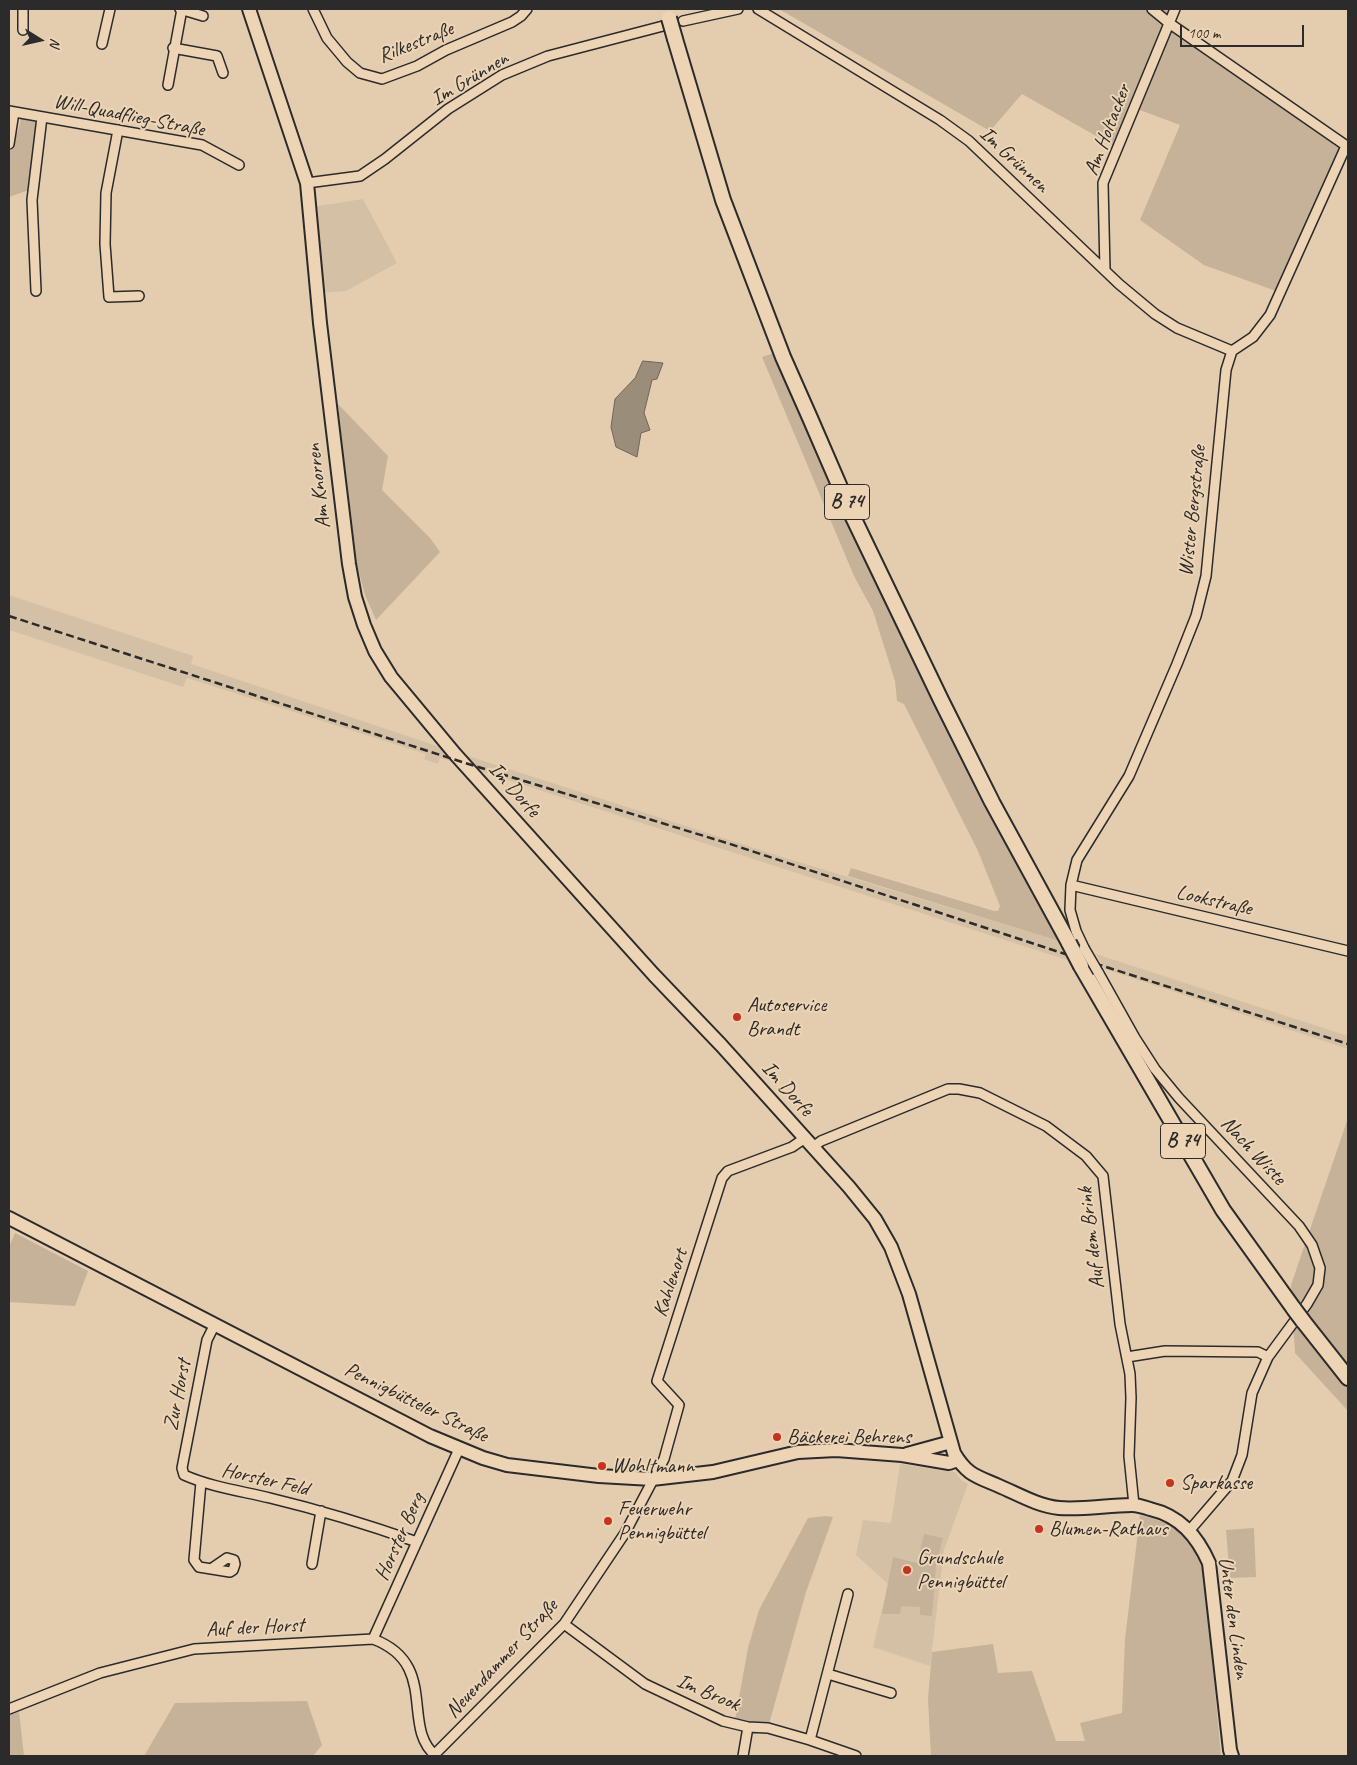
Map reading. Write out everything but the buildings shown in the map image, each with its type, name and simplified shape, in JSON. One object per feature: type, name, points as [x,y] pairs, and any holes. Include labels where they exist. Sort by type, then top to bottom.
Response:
[{"type":"main road","name":"B 74","points":[[670,19],[723,200],[783,357],[856,524],[992,802],[1081,966],[1224,1210],[1302,1321],[1348,1378]]},
{"type":"street","points":[[23,9],[23,30]]},
{"type":"street","points":[[102,44],[110,9]]},
{"type":"street","points":[[168,84],[181,9],[203,16]]},
{"type":"street","name":"Am Knorren","points":[[249,9],[307,182],[320,323],[349,564],[355,597],[374,650],[391,677],[455,754]]},
{"type":"street","name":"Rilkestraße","points":[[313,9],[327,38],[346,62],[360,73],[382,79],[417,66],[446,50],[512,22],[527,9]]},
{"type":"street","name":"Im Grünnen","points":[[307,182],[360,176],[385,159],[448,109],[502,76],[548,56],[670,19],[738,9]]},
{"type":"street","name":"Im Grünnen","points":[[758,9],[940,120],[969,141],[1119,284],[1155,314],[1177,328],[1232,351]]},
{"type":"street","points":[[1152,9],[1169,23],[1347,146],[1270,315],[1253,338],[1232,351]]},
{"type":"street","name":"Am Holtacker","points":[[1105,270],[1103,183],[1175,9]]},
{"type":"street","points":[[174,48],[217,56],[223,74]]},
{"type":"street","points":[[9,144],[11,111]]},
{"type":"street","name":"Will-Quadflieg-Straße","points":[[11,111],[202,145],[239,165]]},
{"type":"street","points":[[36,291],[32,200],[42,117]]},
{"type":"street","points":[[118,130],[106,193],[105,244],[109,297],[139,296]]},
{"type":"street","name":"Wister Bergstraße","points":[[1084,948],[1076,931],[1070,910],[1071,886],[1077,860],[1129,776],[1196,616],[1206,576],[1225,380],[1232,351]]},
{"type":"street","name":"Im Dorfe","points":[[455,754],[654,975],[721,1045],[849,1187],[875,1219],[891,1247],[909,1294],[951,1442],[958,1460]]},
{"type":"street","name":"Lookstraße","points":[[1071,886],[1348,951]]},
{"type":"street","name":"Nach Wiste","points":[[1084,948],[1135,1038],[1155,1069],[1179,1098],[1299,1226],[1312,1245],[1320,1268],[1318,1285],[1307,1304],[1268,1357],[1252,1393],[1242,1456],[1232,1481],[1190,1530]]},
{"type":"street","name":"Auf dem Brink","points":[[809,1143],[821,1141],[948,1090],[959,1089],[980,1093],[1046,1126],[1086,1156],[1103,1176],[1120,1324],[1127,1357],[1131,1398],[1129,1456],[1134,1505]]},
{"type":"street","name":"Kahlenort","points":[[652,1479],[664,1459],[679,1405],[657,1380],[722,1178],[728,1171],[792,1147],[809,1143]]},
{"type":"street","name":"Pennigbütteler Straße","points":[[9,1218],[459,1449],[508,1465],[590,1475],[652,1479],[712,1472],[798,1452],[836,1450],[902,1455],[949,1463],[958,1460]]},
{"type":"street","name":"Zur Horst","points":[[184,1475],[182,1468],[207,1340],[215,1324]]},
{"type":"street","points":[[1127,1357],[1164,1351],[1258,1352],[1268,1357]]},
{"type":"street","name":"Pennigbütteler Straße","points":[[902,1455],[951,1442]]},
{"type":"street","name":"Horster Berg","points":[[373,1639],[459,1449]]},
{"type":"street","name":"Unter den Linden","points":[[958,1460],[962,1466],[976,1476],[1046,1506],[1070,1508],[1134,1505],[1169,1515],[1190,1530],[1202,1546],[1209,1563],[1232,1756]]},
{"type":"street","name":"Horster Feld","points":[[184,1475],[201,1482],[321,1511],[417,1542]]},
{"type":"street","name":"Neuendammer Straße","points":[[434,1756],[564,1624],[625,1533],[652,1479]]},
{"type":"street","name":"Horster Feld","points":[[201,1482],[194,1560],[199,1567],[212,1569]]},
{"type":"street","name":"Horster Feld","points":[[312,1564],[321,1511]]},
{"type":"street","points":[[810,1740],[848,1594]]},
{"type":"street","name":"Im Brook","points":[[564,1624],[645,1684],[723,1721],[748,1727],[768,1728],[856,1756]]},
{"type":"street","points":[[373,1639],[387,1644],[400,1655],[410,1671],[417,1696],[421,1730],[426,1746],[434,1756]]},
{"type":"street","name":"Auf der Horst","points":[[9,1709],[100,1673],[194,1649],[373,1639]]},
{"type":"street","points":[[828,1674],[891,1693]]},
{"type":"street","points":[[743,1756],[748,1727]]},
{"type":"shaded area","points":[[779,9],[1174,9],[1170,23],[1341,149],[1276,291],[1204,265],[1140,220],[1180,125],[1137,109],[1121,150],[1022,94],[990,131]]},
{"type":"shaded area","points":[[21,118],[36,119],[38,129],[29,190],[9,197],[9,154]]},
{"type":"shaded area","points":[[363,199],[397,263],[346,291],[319,293],[312,207]]},
{"type":"shaded area","points":[[777,352],[983,795],[1059,941],[848,876],[851,868],[994,911],[998,911],[1000,906],[978,851],[904,704],[897,701],[895,681],[873,611],[854,576],[762,357]]},
{"type":"shaded area","points":[[643,361],[663,363],[657,379],[652,380],[644,413],[650,430],[641,433],[637,457],[616,447],[611,427],[615,399],[635,378]]},
{"type":"shaded area","points":[[338,404],[388,456],[382,490],[430,538],[440,552],[376,620],[365,595],[353,550]]},
{"type":"shaded area","points":[[9,595],[193,656],[191,664],[425,742],[779,856],[1059,941],[1070,961],[440,758],[438,764],[424,759],[426,754],[187,678],[183,687],[9,630]]},
{"type":"shaded area","points":[[1096,954],[1348,1036],[1348,1049],[1105,969]]},
{"type":"shaded area","points":[[1348,1118],[1348,1411],[1295,1353],[1291,1285]]},
{"type":"shaded area","points":[[15,1233],[88,1271],[75,1306],[9,1302],[9,1247]]},
{"type":"shaded area","name":"Grundschule Pennigbüttel","points":[[900,1464],[955,1472],[961,1480],[968,1484],[944,1550],[930,1666],[873,1647],[888,1584],[856,1555],[863,1520],[891,1523]]},
{"type":"shaded area","points":[[1140,1515],[1164,1523],[1181,1532],[1192,1546],[1204,1569],[1221,1756],[931,1756],[928,1699],[932,1652],[993,1644],[998,1673],[1032,1671],[1056,1741],[1085,1741],[1080,1723],[1122,1713],[1125,1639]]},
{"type":"shaded area","points":[[833,1517],[806,1592],[769,1724],[735,1720],[748,1648],[759,1610],[808,1518]]},
{"type":"shaded area","points":[[1254,1528],[1256,1577],[1230,1578],[1226,1530]]},
{"type":"shaded area","points":[[924,1534],[943,1538],[936,1565],[932,1616],[920,1615],[920,1607],[901,1606],[900,1614],[882,1614],[893,1557],[917,1563]]},
{"type":"shaded area","points":[[307,1701],[322,1745],[313,1756],[144,1756],[175,1703]]},
{"type":"shaded area","points":[[19,1712],[24,1756],[9,1756],[9,1715]]},
{"type":"railway","points":[[9,616],[462,762],[727,843],[1348,1044]]},
{"type":"place","name":"Autoservice Brandt","points":[[737,1017]]},
{"type":"place","name":"Bäckerei Behrens","points":[[777,1437]]},
{"type":"place","name":"Wohltmann","points":[[602,1466]]},
{"type":"place","name":"Sparkasse","points":[[1170,1483]]},
{"type":"place","name":"Feuerwehr Pennigbüttel","points":[[608,1521]]},
{"type":"place","name":"Blumen-Rathaus","points":[[1039,1529]]},
{"type":"place","name":"Grundschule Pennigbüttel","points":[[907,1570]]}]
